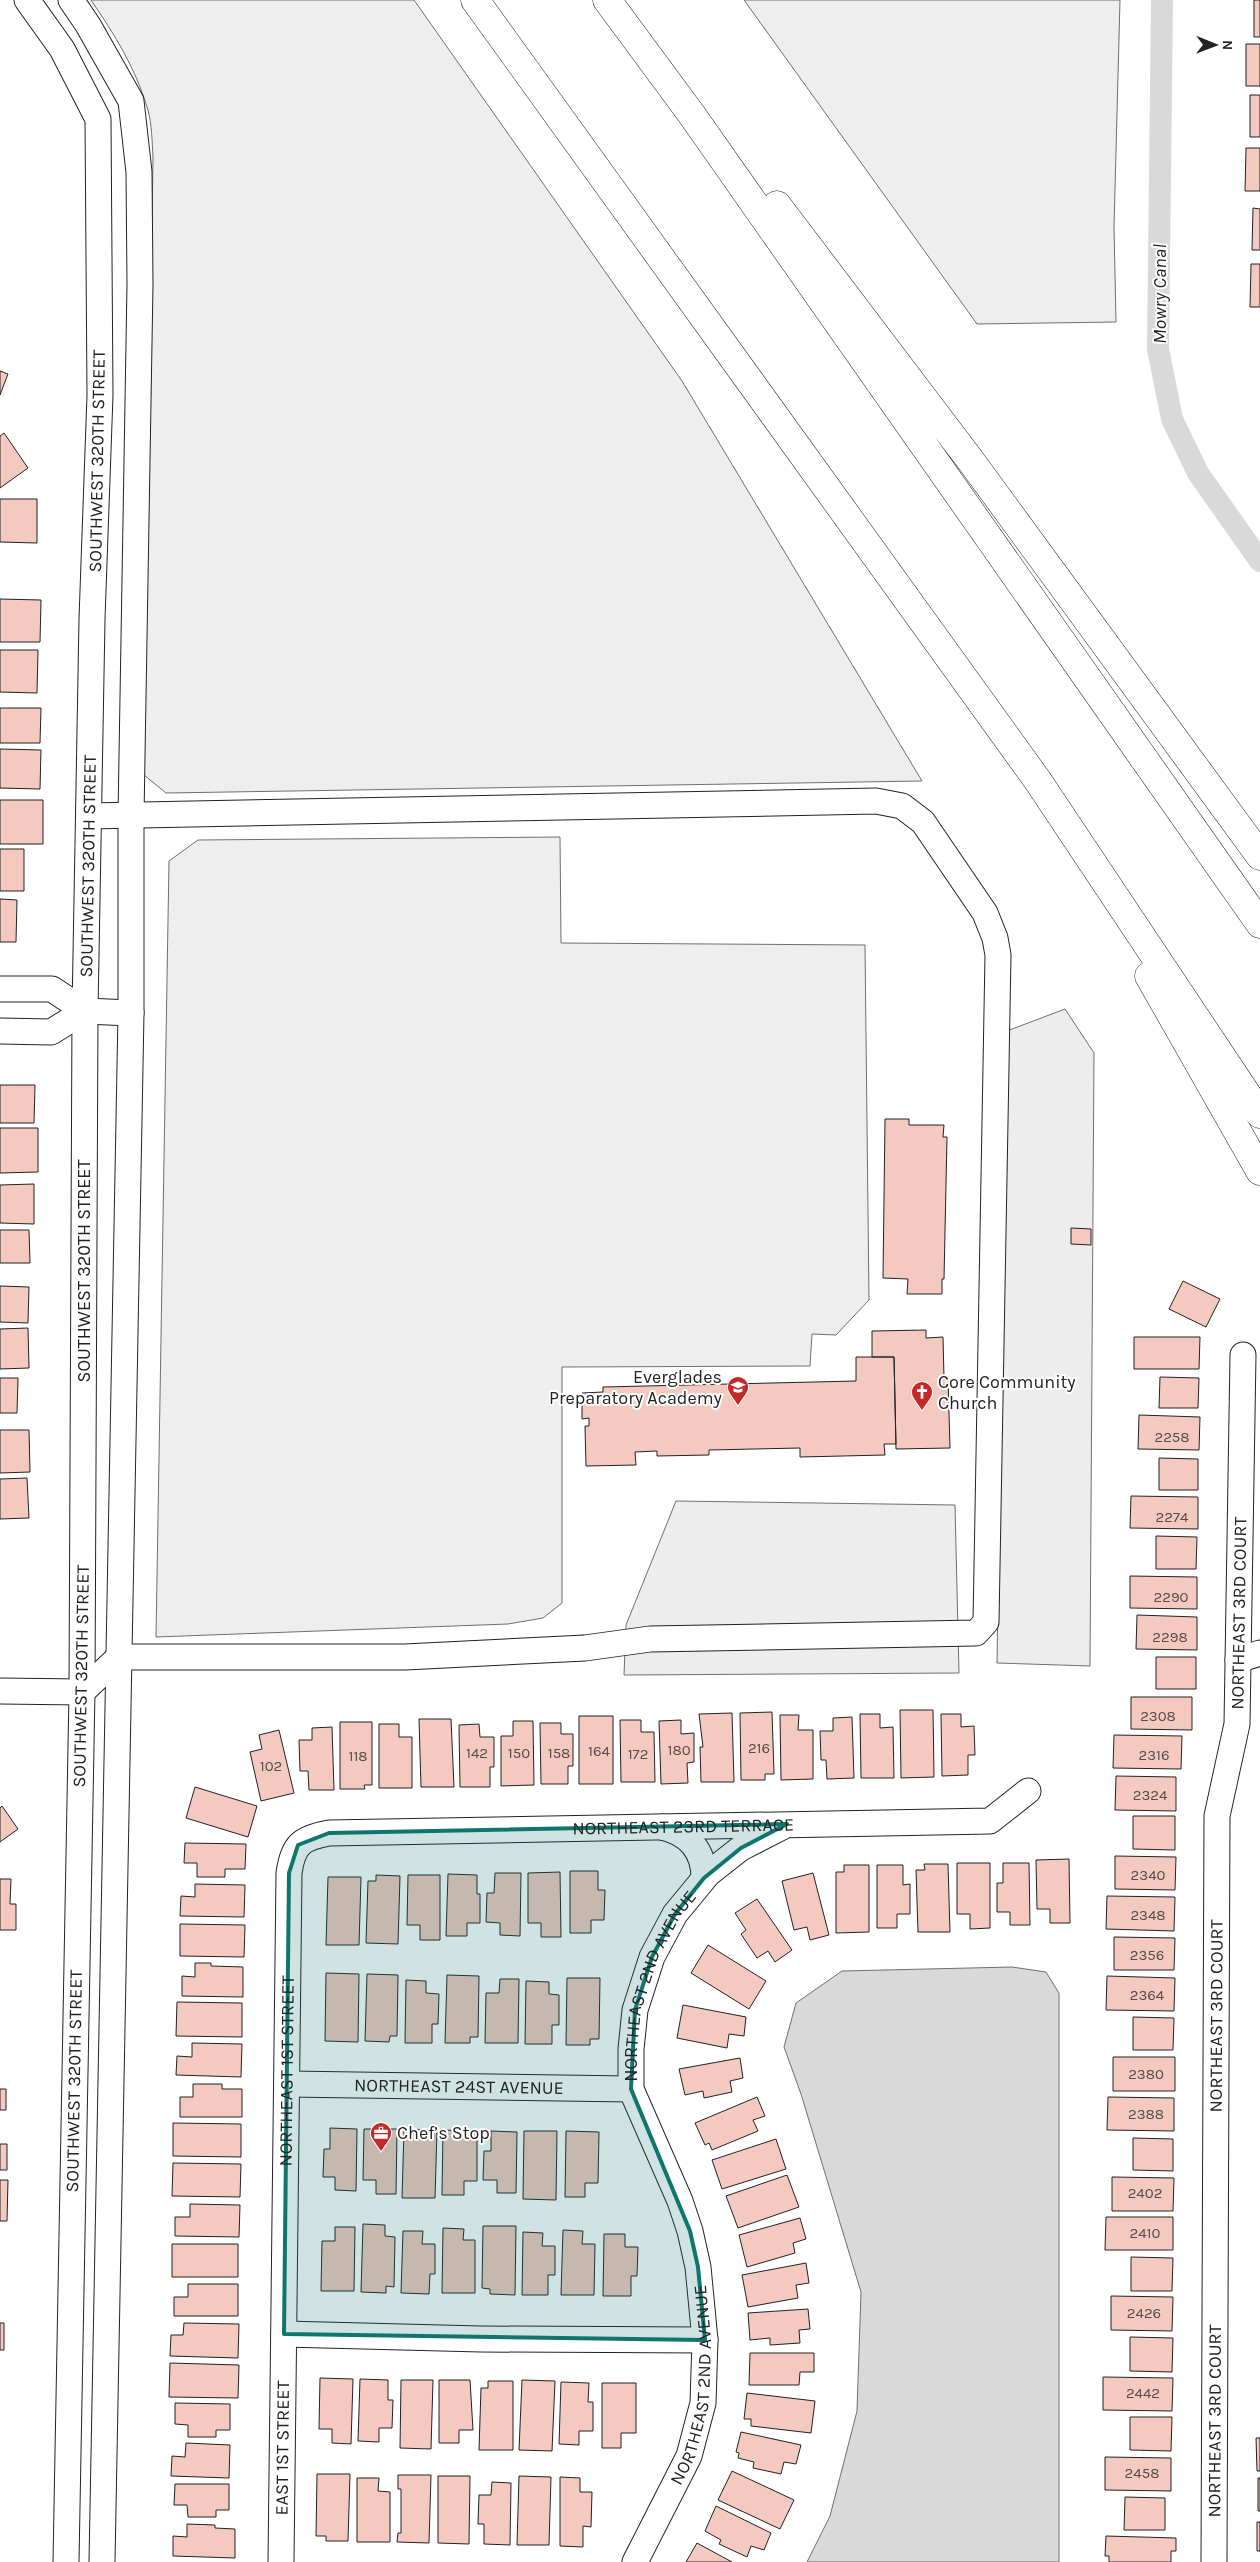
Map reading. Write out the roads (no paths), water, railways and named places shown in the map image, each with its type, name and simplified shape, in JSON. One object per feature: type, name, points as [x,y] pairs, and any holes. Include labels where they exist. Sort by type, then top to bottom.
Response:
[{"type":"highway","points":[[474,0],[1038,781],[1260,1114]]},
{"type":"highway","points":[[607,0],[692,115],[1260,924]]},
{"type":"highway","points":[[692,115],[762,185],[971,462],[1260,856]]},
{"type":"highway","points":[[1038,781],[1260,1171]]},
{"type":"street","name":"SOUTHWEST 320TH STREET","points":[[27,0],[62,49],[98,119],[100,395],[88,816],[85,1011],[82,1692],[66,2562]]},
{"type":"street","name":"SOUTHWEST 320TH STREET","points":[[71,0],[88,25],[131,101],[139,172],[140,284],[131,816],[131,1013],[102,2562]]},
{"type":"street","points":[[0,1691],[82,1692],[119,1657],[405,1657],[585,1648],[650,1639],[976,1633],[986,1622],[998,996],[996,945],[985,912],[923,822],[902,806],[876,801],[88,816]]},
{"type":"street","points":[[0,989],[52,989],[85,1011],[131,1013]]},
{"type":"street","points":[[0,1031],[50,1032],[85,1011]]},
{"type":"street","name":"NORTHEAST 3RD COURT","points":[[1214,2562],[1217,1816],[1249,1657],[1240,1525],[1251,1465],[1243,1355],[1260,1383]]},
{"type":"street","points":[[1240,1525],[1260,1556]]},
{"type":"street","name":"NORTHEAST 23RD TERRACE","points":[[329,1833],[990,1821],[1028,1791]]},
{"type":"street","name":"NORTHEAST 2ND AVENUE","points":[[636,2562],[689,2456],[703,2403],[705,2340],[698,2268],[690,2231],[680,2201],[630,2089],[631,2049],[635,2010],[652,1957],[676,1914],[704,1878],[741,1848],[787,1824]]},
{"type":"street","points":[[655,1826],[677,1833],[700,1852],[704,1863],[704,1878]]},
{"type":"street","name":"NORTHEAST 1ST STREET","points":[[284,2334],[290,1868],[293,1853],[298,1845],[309,1838],[329,1833]]},
{"type":"street","name":"NORTHEAST 24ST AVENUE","points":[[288,2084],[630,2089]]},
{"type":"street","points":[[284,2334],[481,2339],[705,2340]]},
{"type":"street","name":"EAST 1ST STREET","points":[[281,2562],[284,2334]]},
{"type":"waterway","name":"Mowry Canal","points":[[1162,0],[1158,349],[1172,419],[1198,473],[1260,561]]},
{"type":"place","name":"Everglades Preparatory Academy","points":[[738,1406]]},
{"type":"place","name":"Core Community Church","points":[[922,1411]]},
{"type":"place","name":"Chef’s Stop","points":[[381,2152]]}]
